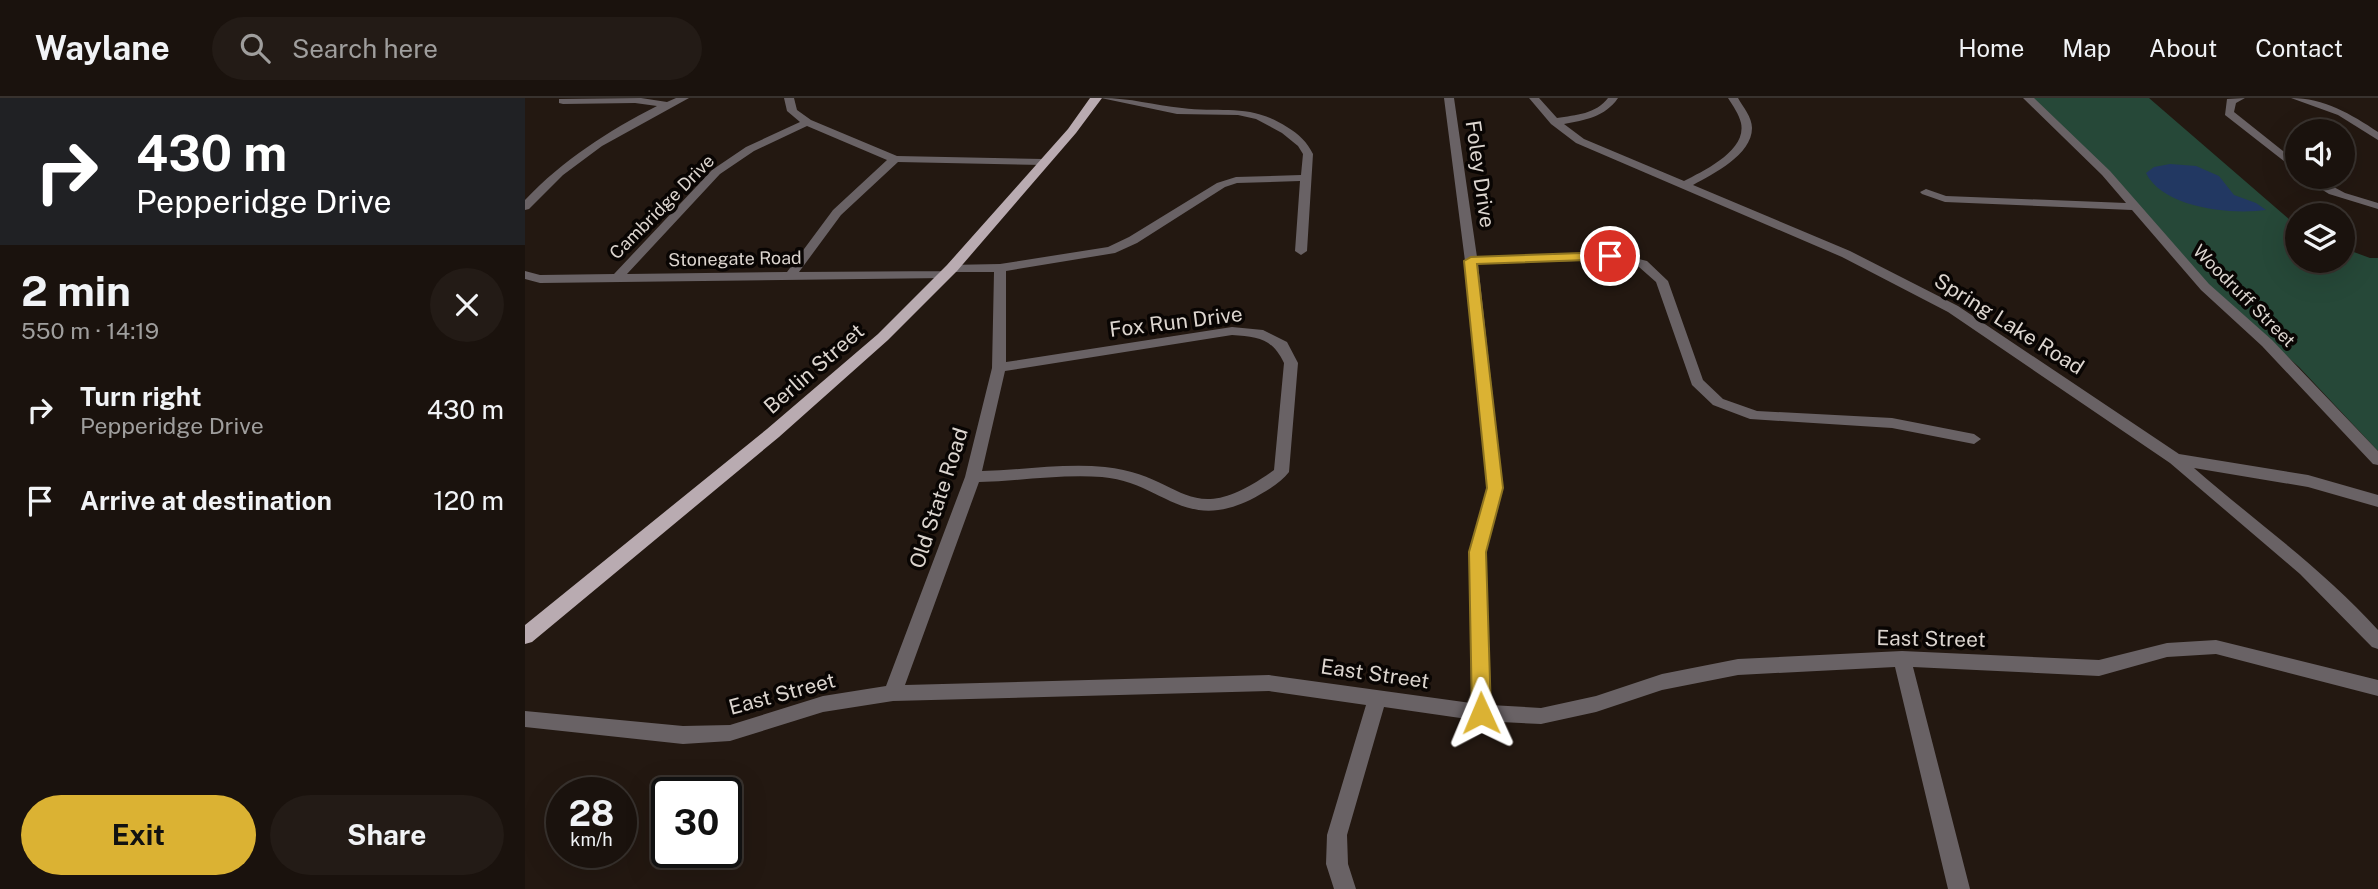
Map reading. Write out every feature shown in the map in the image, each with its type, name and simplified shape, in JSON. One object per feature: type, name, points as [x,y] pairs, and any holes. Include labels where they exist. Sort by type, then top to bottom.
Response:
[{"type":"main road","name":"Berlin Street","points":[[525,636],[773,433],[883,337],[949,271],[1072,131],[1096,98]]},
{"type":"street","points":[[525,207],[547,182],[574,159],[667,105],[684,98]]},
{"type":"street","points":[[789,98],[792,111],[807,122],[895,159],[1043,162]]},
{"type":"street","points":[[1106,98],[1188,112],[1239,111],[1266,117],[1304,144],[1308,154],[1301,251]]},
{"type":"street","points":[[1239,111],[1243,98]]},
{"type":"street","name":"Foley Drive","points":[[1449,98],[1471,261],[1495,488],[1478,552],[1481,713]]},
{"type":"street","name":"Spring Lake Road","points":[[1534,98],[1555,122],[1580,141],[1846,254],[1953,309],[2175,459],[2262,531],[2378,642]]},
{"type":"street","points":[[1555,122],[1599,112],[1609,106],[1613,98]]},
{"type":"street","points":[[1683,186],[1712,170],[1745,140],[1745,120],[1733,98]]},
{"type":"street","name":"Woodruff Street","points":[[2028,98],[2106,173],[2205,287],[2267,343],[2378,460]]},
{"type":"street","points":[[2240,98],[2231,102],[2229,113],[2285,158]]},
{"type":"street","points":[[2296,98],[2342,113],[2378,137]]},
{"type":"street","points":[[563,101],[635,100],[667,105]]},
{"type":"street","name":"Cambridge Drive","points":[[617,278],[716,172],[750,149],[807,122]]},
{"type":"street","points":[[790,275],[832,216],[860,187],[895,159]]},
{"type":"street","name":"Stonegate Road","points":[[525,275],[540,279],[617,278],[1000,268],[1111,250],[1133,240],[1228,183],[1305,178]]},
{"type":"street","points":[[2323,189],[2348,200],[2378,206]]},
{"type":"street","points":[[1926,192],[1945,199],[2135,206]]},
{"type":"street","points":[[1471,261],[1610,256],[1643,264],[1662,281],[1697,382],[1718,402],[1755,416],[1892,423],[1974,439]]},
{"type":"street","name":"Old State Road","points":[[893,693],[973,477],[999,368],[1000,268]]},
{"type":"street","name":"Fox Run Drive","points":[[973,477],[1102,472],[1133,477],[1191,504],[1222,504],[1256,491],[1281,472],[1291,363],[1282,345],[1258,333],[1232,331],[999,368]]},
{"type":"street","points":[[2175,459],[2308,481],[2378,501]]},
{"type":"street","name":"East Street","points":[[525,719],[683,735],[730,733],[823,704],[893,693],[1269,683],[1481,713],[1541,716],[1596,704],[1662,682],[1738,667],[1902,659],[2099,668],[2167,650],[2216,647],[2378,688]]},
{"type":"street","points":[[1902,659],[1959,889]]},
{"type":"street","points":[[1345,889],[1337,864],[1337,835],[1378,697]]},
{"type":"green space","points":[[2030,98],[2149,98],[2285,216],[2285,273],[2355,273],[2355,252],[2378,258],[2378,451],[2299,367],[2217,294]]},
{"type":"water","points":[[2170,164],[2196,166],[2219,176],[2234,195],[2266,210],[2217,210],[2167,194],[2155,185],[2146,173],[2154,167]]},
{"type":"route","points":[[1481,713],[1478,552],[1495,488],[1471,261],[1610,256]]}]
